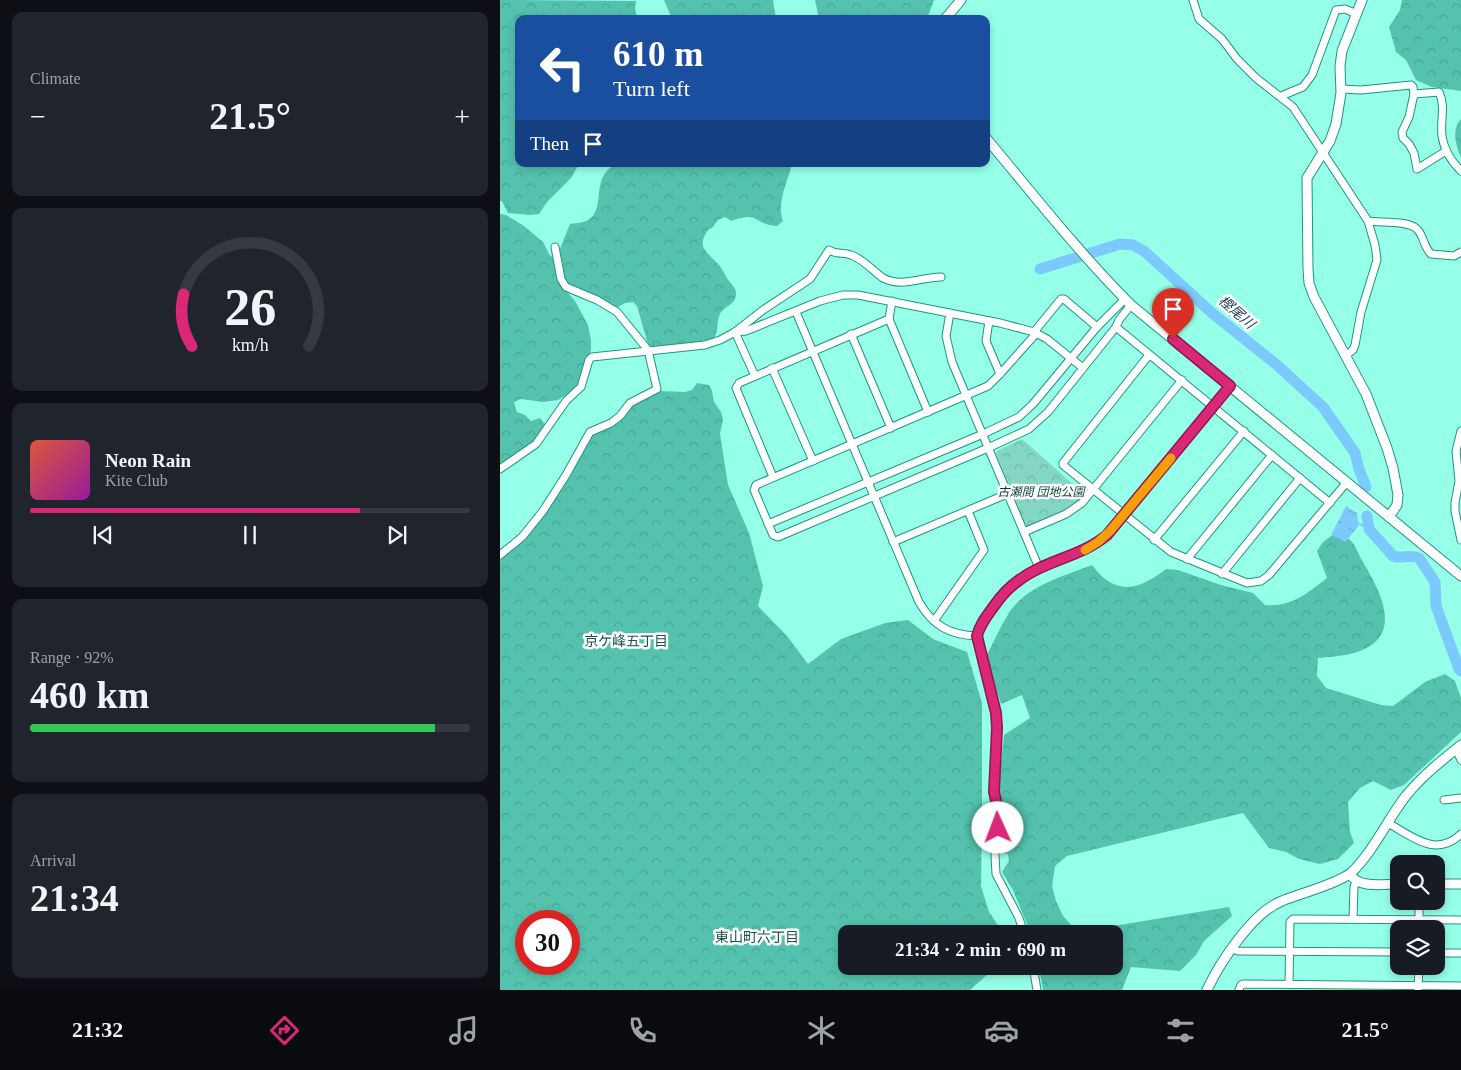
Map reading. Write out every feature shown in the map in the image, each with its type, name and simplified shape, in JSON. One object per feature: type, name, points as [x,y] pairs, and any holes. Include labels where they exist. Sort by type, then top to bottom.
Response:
[{"type":"street","points":[[948,15],[961,0]]},
{"type":"street","points":[[1192,0],[1199,19],[1222,39],[1256,78],[1293,106],[1368,222],[1375,245],[1377,260],[1361,312],[1355,345],[1353,350],[1345,356]]},
{"type":"street","points":[[1362,0],[1342,51],[1340,66],[1340,112],[1323,153],[1307,178],[1306,229],[1309,283],[1314,297],[1370,404],[1393,468],[1398,500],[1395,510],[1390,517]]},
{"type":"street","points":[[1281,96],[1303,86],[1312,75],[1336,10],[1345,9],[1357,14]]},
{"type":"street","points":[[1341,89],[1361,90],[1411,85],[1414,94],[1409,117],[1402,132],[1403,138],[1414,153],[1417,169],[1446,151]]},
{"type":"street","points":[[1414,94],[1439,92],[1444,108],[1442,136],[1446,151],[1461,171]]},
{"type":"street","points":[[990,143],[1107,281],[1128,302],[1461,576]]},
{"type":"street","points":[[1368,222],[1413,226],[1418,230],[1426,249],[1431,254],[1454,256],[1461,252]]},
{"type":"street","points":[[500,556],[522,537],[543,511],[590,432],[611,423],[620,416],[630,403],[657,389],[648,350],[617,312],[597,300],[566,287],[561,279],[556,247]]},
{"type":"street","points":[[500,469],[536,444],[566,401],[582,387],[589,360],[592,357],[710,344],[735,332],[763,310],[810,279],[829,250],[834,254],[852,255],[888,280],[906,284],[928,277],[941,277]]},
{"type":"street","points":[[735,332],[746,331],[820,301],[843,295],[858,295],[989,321],[1034,332],[1048,339],[1083,368]]},
{"type":"street","points":[[1097,327],[1061,299],[1034,332],[1034,336],[988,386],[756,484],[754,487],[773,535],[778,537],[1023,433],[1035,425],[1048,412],[1116,327],[1128,302]]},
{"type":"street","points":[[892,301],[888,319],[928,412]]},
{"type":"street","points":[[768,524],[983,434],[1026,412],[1097,327],[1128,302]]},
{"type":"street","points":[[796,312],[919,602],[940,626],[955,634],[977,636]]},
{"type":"street","points":[[950,313],[946,330],[946,344],[952,362],[1039,568]]},
{"type":"street","points":[[773,477],[736,388],[739,383],[888,319]]},
{"type":"street","points":[[989,321],[986,341],[1000,374]]},
{"type":"street","points":[[1116,327],[1330,503]]},
{"type":"street","points":[[735,332],[755,376]]},
{"type":"street","points":[[851,334],[891,428]]},
{"type":"street","points":[[1149,355],[1063,461],[1064,465],[1093,491],[1166,549],[1246,583],[1264,579],[1347,482]]},
{"type":"street","points":[[772,368],[813,461]]},
{"type":"street","points":[[1024,532],[1074,510],[1093,491],[1182,380]]},
{"type":"street","points":[[1021,925],[996,874],[994,855],[999,814],[994,792],[997,721],[977,636],[981,624],[1002,595],[1017,581],[1039,568],[1085,549],[1098,542],[1110,531],[1230,386]]},
{"type":"street","points":[[1461,431],[1456,452],[1459,481],[1455,503],[1461,540]]},
{"type":"street","points":[[1154,540],[1244,432]]},
{"type":"street","points":[[1187,559],[1272,455]]},
{"type":"street","points":[[1222,574],[1300,478]]},
{"type":"street","points":[[893,542],[1008,494]]},
{"type":"street","points":[[934,621],[984,549],[968,510]]},
{"type":"street","points":[[1353,919],[1353,877],[1388,823],[1412,789],[1427,772],[1458,747],[1461,760]]},
{"type":"street","points":[[1444,800],[1461,798]]},
{"type":"street","points":[[1388,823],[1428,845],[1438,846],[1448,843],[1461,834]]},
{"type":"street","points":[[1207,990],[1232,949],[1254,920],[1268,908],[1280,902],[1353,877],[1365,884],[1390,884]]},
{"type":"street","points":[[1445,884],[1461,884]]},
{"type":"street","points":[[1289,984],[1290,922],[1293,919],[1419,920],[1419,910]]},
{"type":"street","points":[[1445,920],[1461,920]]},
{"type":"street","points":[[1232,949],[1238,951],[1290,952],[1390,952]]},
{"type":"street","points":[[1445,953],[1461,953]]},
{"type":"street","points":[[1034,975],[1037,990]]},
{"type":"street","points":[[1418,988],[1419,975]]},
{"type":"street","points":[[1238,990],[1243,984],[1289,984],[1349,988],[1461,986]]},
{"type":"green space","points":[[500,0],[636,1],[636,15],[515,15],[515,167],[577,167],[571,178],[547,202],[539,214],[508,213],[502,201],[500,201]]},
{"type":"green space","points":[[664,0],[773,0],[775,15],[670,15]]},
{"type":"green space","points":[[815,0],[934,0],[928,15],[818,15]]},
{"type":"green space","points":[[1402,0],[1461,0],[1461,91],[1432,87],[1416,80],[1406,60],[1396,52],[1389,27],[1400,10]]},
{"type":"green space","points":[[1461,119],[1461,158],[1455,133]]},
{"type":"green space","points":[[611,167],[791,167],[783,192],[781,214],[783,221],[777,226],[764,223],[752,217],[731,221],[725,217],[718,220],[705,235],[703,240],[704,249],[720,266],[736,293],[734,301],[719,315],[714,338],[699,342],[649,348],[637,306],[633,302],[625,303],[615,309],[566,285],[560,272],[559,251],[570,224],[586,221],[594,214],[598,204],[602,179]]},
{"type":"green space","points":[[500,214],[506,215],[524,226],[543,242],[549,254],[556,261],[561,285],[575,301],[588,325],[591,350],[579,386],[558,400],[543,402],[521,399],[514,402],[517,412],[525,415],[531,421],[540,418],[546,426],[535,442],[500,466]]},
{"type":"green space","points":[[697,383],[709,385],[712,391],[714,402],[721,412],[723,419],[720,434],[728,485],[749,533],[763,586],[758,606],[787,636],[808,664],[841,639],[885,623],[908,620],[933,639],[967,652],[982,703],[981,886],[989,912],[998,925],[838,925],[838,975],[987,975],[970,990],[500,990],[500,558],[517,545],[590,434],[613,426],[620,421],[632,404],[660,391],[685,392],[692,390]]},
{"type":"green space","name":"古瀬間 団地公園","points":[[1022,439],[1085,495],[1066,511],[1028,528],[1025,526],[996,454],[997,451]]},
{"type":"green space","points":[[1334,534],[1348,538],[1353,543],[1378,591],[1385,614],[1385,624],[1381,634],[1374,643],[1361,651],[1347,655],[1318,658],[1317,676],[1326,688],[1381,705],[1393,706],[1425,682],[1445,674],[1455,681],[1461,698],[1461,732],[1404,785],[1391,790],[1373,781],[1360,788],[1348,802],[1350,832],[1354,843],[1338,859],[1320,864],[1299,859],[1286,852],[1269,848],[1243,813],[1067,856],[1055,866],[1052,886],[1063,916],[1071,925],[1027,925],[1013,890],[1002,872],[1009,861],[1008,854],[1002,853],[1001,844],[1007,843],[1010,832],[1009,827],[1003,824],[1003,814],[998,792],[1004,735],[1030,718],[1022,695],[1001,704],[986,657],[1009,613],[1016,604],[1035,589],[1092,565],[1109,582],[1118,586],[1136,586],[1166,569],[1178,570],[1221,585],[1253,593],[1265,605],[1283,604],[1298,598],[1327,578],[1317,551],[1323,542]]},
{"type":"green space","points":[[1229,907],[1232,916],[1204,941],[1196,955],[1180,971],[1131,967],[1122,990],[1043,990],[1040,975],[1123,975],[1123,925],[1119,925]]},
{"type":"water","points":[[1346,506],[1357,513],[1358,522],[1367,527],[1367,529],[1358,524],[1358,527],[1345,542],[1331,535]]},
{"type":"waterway","name":"樫尾川","points":[[1040,269],[1120,244],[1133,245],[1144,251],[1212,313],[1277,365],[1323,407],[1355,453],[1366,487]]},
{"type":"waterway","name":"樫尾川","points":[[1367,516],[1369,529],[1393,556],[1419,558],[1435,582],[1436,606],[1461,671]]},
{"type":"slow traffic","points":[[1085,550],[1110,531],[1171,458]]},
{"type":"district","name":"京ケ峰五丁目","points":[[626,641]]},
{"type":"district","name":"東山町六丁目","points":[[757,937]]},
{"type":"route","points":[[998,828],[999,814],[994,792],[996,713],[977,636],[979,629],[1002,595],[1017,581],[1039,568],[1085,549],[1107,535],[1230,386],[1173,339]]}]
